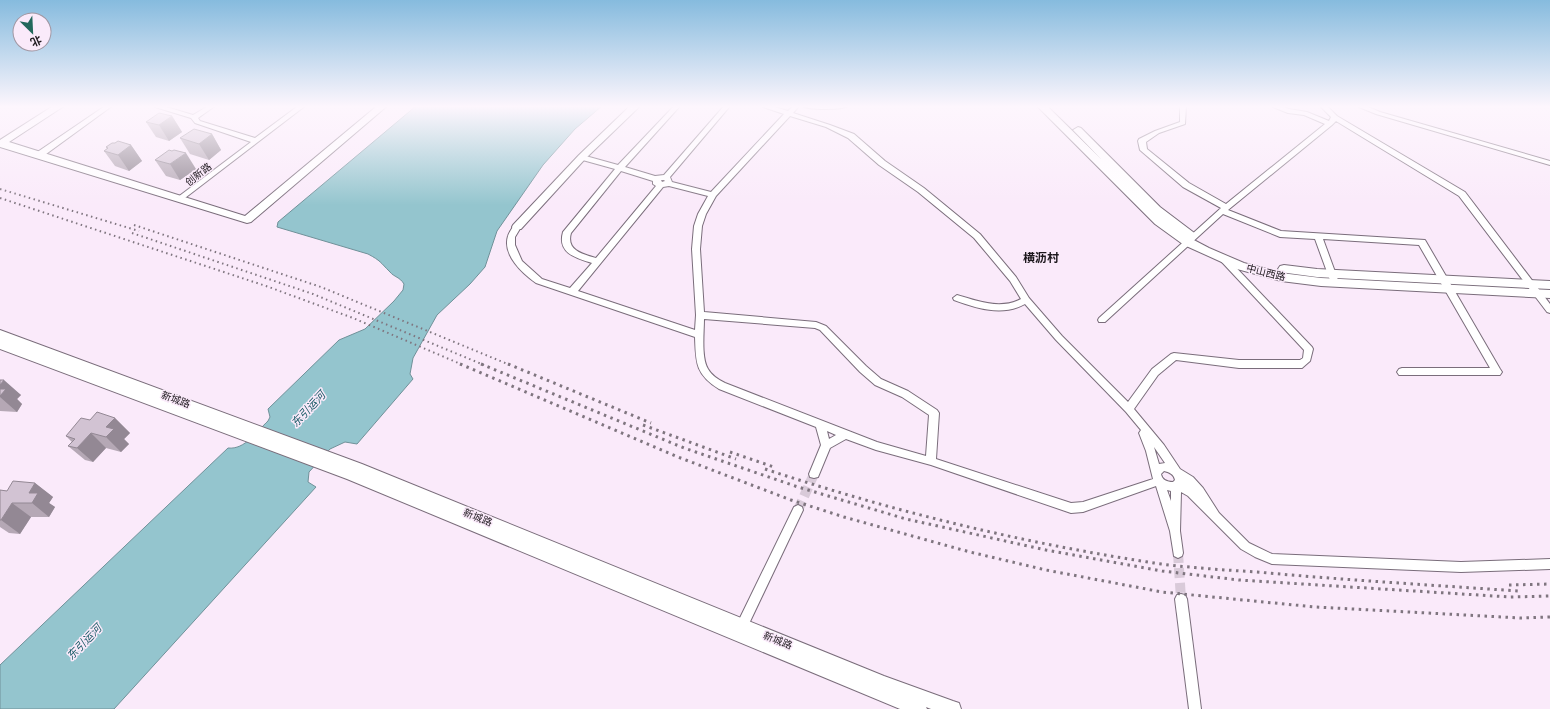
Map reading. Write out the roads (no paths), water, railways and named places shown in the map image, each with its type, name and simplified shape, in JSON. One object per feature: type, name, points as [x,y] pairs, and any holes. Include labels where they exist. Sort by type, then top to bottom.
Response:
[{"type":"street","points":[[39,155],[62,139]]},
{"type":"street","points":[[250,139],[256,141]]},
{"type":"street","name":"创新路","points":[[181,199],[258,139]]},
{"type":"street","points":[[0,141],[39,155],[247,220],[343,139]]},
{"type":"street","points":[[601,139],[517,227],[511,236],[511,244],[516,256],[527,272],[540,281],[699,335]]},
{"type":"street","points":[[598,262],[571,251],[567,246],[565,237],[569,229],[619,169],[647,139]]},
{"type":"street","points":[[572,292],[699,139]]},
{"type":"street","points":[[765,139],[713,195],[702,214],[696,238],[700,315],[699,335],[702,366],[704,373],[711,380],[722,386],[876,446],[931,461],[1071,508],[1090,505],[1157,477]]},
{"type":"street","points":[[855,139],[882,162],[921,190],[977,236],[1013,279],[1026,300],[1058,338],[1129,409],[1161,448],[1180,481],[1176,486],[1175,531],[1178,553]]},
{"type":"street","name":"中山西路","points":[[1074,139],[1146,212],[1172,232],[1262,264],[1334,278]]},
{"type":"street","name":"中山西路","points":[[1086,139],[1156,209],[1191,239],[1223,259],[1241,266],[1281,277],[1334,278],[1446,284],[1550,285]]},
{"type":"street","points":[[1145,139],[1142,141],[1144,150],[1186,186],[1244,221],[1280,234],[1422,242],[1497,372],[1402,372]]},
{"type":"street","points":[[1102,320],[1224,209],[1311,139]]},
{"type":"street","points":[[1371,139],[1462,194],[1550,310]]},
{"type":"street","points":[[1468,139],[1550,163]]},
{"type":"street","points":[[582,157],[619,169],[713,195]]},
{"type":"street","points":[[1318,236],[1334,278]]},
{"type":"street","points":[[1129,409],[1155,372],[1174,356],[1239,364],[1302,364],[1307,359],[1309,349],[1223,259]]},
{"type":"street","name":"中山西路","points":[[1446,284],[1550,294]]},
{"type":"street","points":[[957,298],[974,304],[1001,308],[1010,307],[1026,300]]},
{"type":"street","points":[[700,315],[816,325],[823,328],[862,369],[878,382],[905,394],[934,413],[931,461]]},
{"type":"street","name":"新城路","points":[[0,334],[252,433]]},
{"type":"street","name":"新城路","points":[[0,344],[331,462],[884,684],[952,709]]},
{"type":"street","points":[[814,474],[826,445],[820,423]]},
{"type":"street","points":[[1140,424],[1149,441],[1157,477],[1175,531]]},
{"type":"street","points":[[826,445],[846,434]]},
{"type":"street","name":"新城路","points":[[331,462],[919,709]]},
{"type":"street","points":[[1215,516],[1193,484],[1170,468],[1162,467],[1157,470],[1157,477],[1165,486],[1176,486],[1188,490],[1245,546],[1272,559],[1461,567],[1550,564]]},
{"type":"street","points":[[742,626],[798,510]]},
{"type":"street","points":[[1181,599],[1195,709]]},
{"type":"water","name":"东引运河","points":[[377,139],[566,139],[543,165],[497,231],[485,267],[470,284],[437,315],[413,358],[410,374],[413,379],[357,444],[345,442],[330,449],[309,472],[308,482],[316,487],[114,709],[0,709],[0,665],[228,448],[240,446],[250,439],[268,421],[270,417],[268,409],[339,340],[365,329],[394,301],[403,290],[404,284],[401,280],[392,274],[378,260],[368,254],[277,227],[278,222]]},
{"type":"tunnel","points":[[798,510],[814,474]]},
{"type":"tunnel","points":[[1178,553],[1181,599]]},
{"type":"railway","points":[[0,189],[139,231]]},
{"type":"railway","points":[[0,198],[266,286],[353,318],[463,365]]},
{"type":"railway","points":[[134,225],[321,287],[510,365]]},
{"type":"railway","points":[[132,233],[313,294],[484,365]]},
{"type":"railway","points":[[460,364],[678,457],[791,500],[844,517],[970,552],[1046,570],[1162,592],[1315,607],[1521,618],[1550,617]]},
{"type":"railway","points":[[481,364],[684,448],[798,487],[906,519],[1046,550],[1162,571],[1239,580],[1510,597],[1550,596]]},
{"type":"railway","points":[[508,364],[651,423]]},
{"type":"railway","points":[[643,425],[736,459]]},
{"type":"railway","points":[[730,452],[774,467]]},
{"type":"railway","points":[[765,469],[814,485],[912,513],[1060,547],[1111,556],[1197,568],[1518,591]]},
{"type":"railway","points":[[1509,585],[1550,584]]},
{"type":"district","name":"横沥村","points":[[1041,258]]}]
